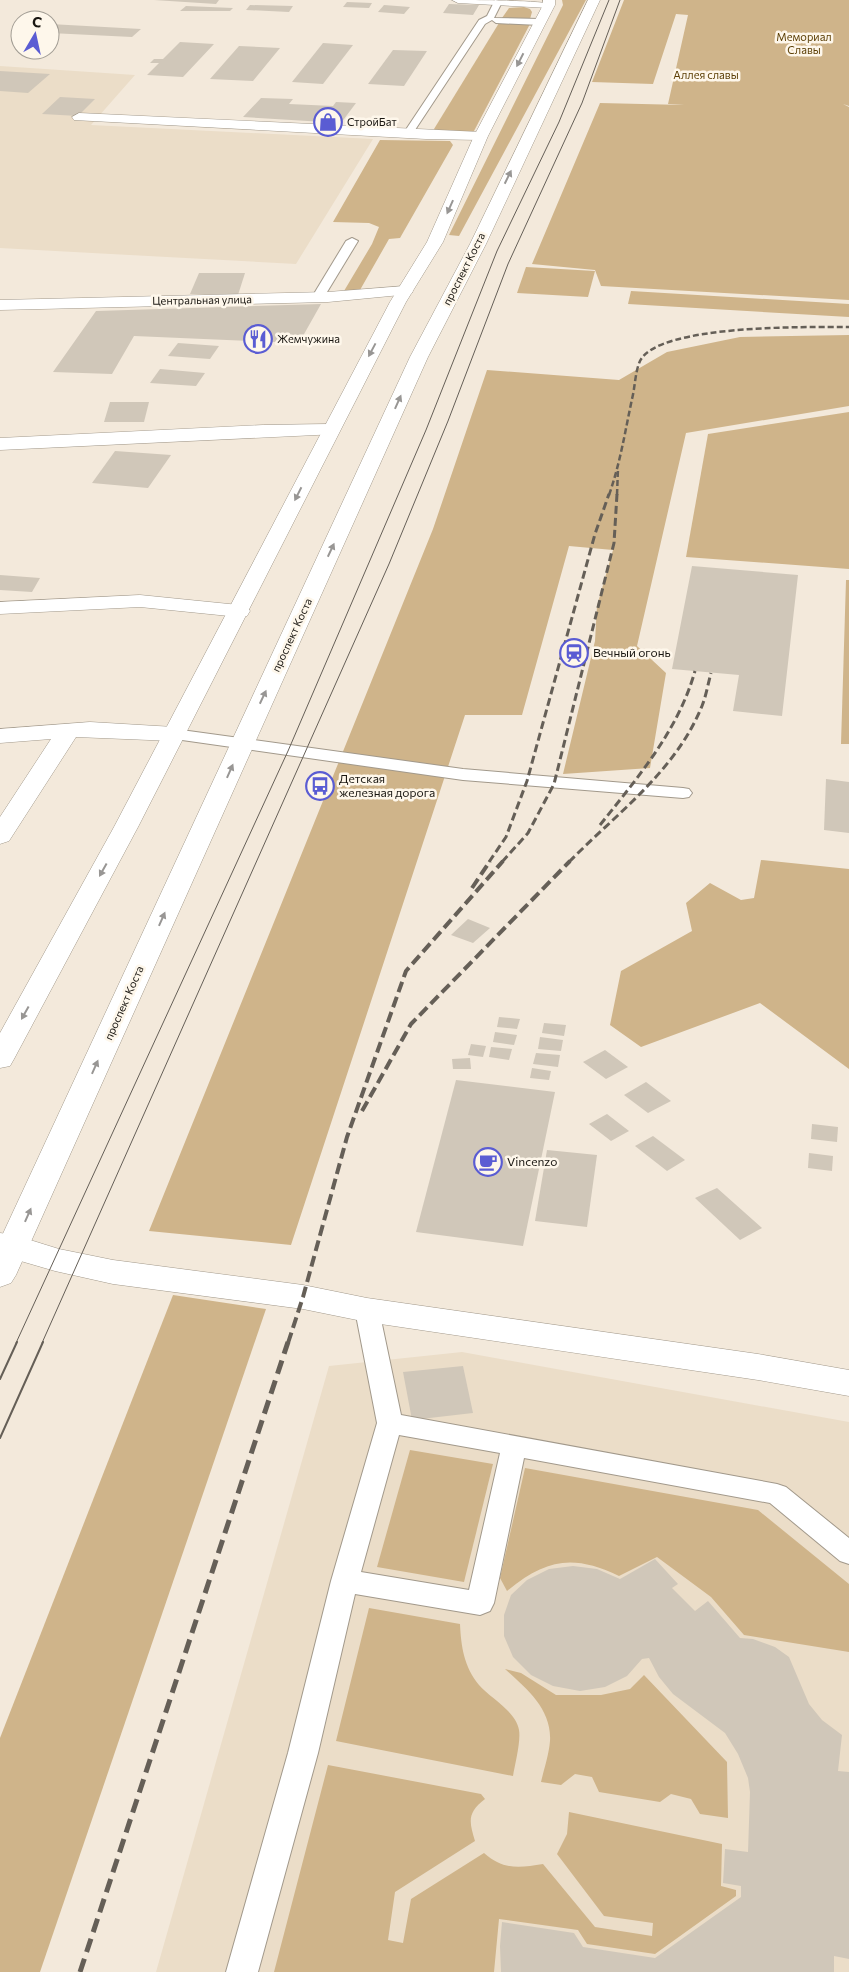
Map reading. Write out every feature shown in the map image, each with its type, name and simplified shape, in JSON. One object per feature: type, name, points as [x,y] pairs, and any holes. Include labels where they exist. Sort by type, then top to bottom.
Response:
[{"type":"main road","points":[[432,272],[435,242],[481,136],[549,2],[458,0]]},
{"type":"main road","name":"проспект Коста","points":[[0,1275],[7,1245],[243,742],[419,357],[462,274],[594,0]]},
{"type":"main road","points":[[79,118],[481,136]]},
{"type":"main road","points":[[0,1059],[126,827],[330,430],[405,291],[432,272],[462,274]]},
{"type":"main road","name":"Центральная улица","points":[[0,305],[318,297],[405,291]]},
{"type":"main road","points":[[0,444],[263,431],[330,430]]},
{"type":"main road","points":[[0,608],[140,601],[238,612]]},
{"type":"main road","points":[[0,736],[90,729],[174,734]]},
{"type":"main road","points":[[0,836],[68,731]]},
{"type":"main road","points":[[7,1245],[55,1260],[113,1272],[303,1297],[367,1310],[758,1367],[849,1383]]},
{"type":"lane","points":[[408,134],[482,22],[490,18],[498,2]]},
{"type":"lane","points":[[496,20],[540,22]]},
{"type":"lane","points":[[318,297],[352,241]]},
{"type":"lane","points":[[174,734],[243,742],[332,758],[527,781],[627,791],[683,793]]},
{"type":"lane","points":[[242,1972],[303,1753],[345,1581],[390,1423],[367,1310]]},
{"type":"lane","points":[[390,1423],[777,1494],[849,1553]]},
{"type":"lane","points":[[345,1581],[480,1604],[514,1446]]},
{"type":"shaded area","points":[[0,66],[135,75],[91,125],[373,139],[296,264],[0,248]]},
{"type":"shaded area","points":[[462,1352],[849,1422],[849,1972],[156,1972],[329,1366]]},
{"type":"green space","points":[[562,0],[586,0],[459,236],[449,235],[563,5]]},
{"type":"green space","points":[[624,0],[849,0],[849,106],[843,104],[849,107],[849,300],[601,286],[595,270],[532,264],[600,103],[684,105],[668,104],[688,15],[676,14],[653,84],[592,82]]},
{"type":"green space","points":[[524,7],[532,12],[530,19],[502,18],[509,8]]},
{"type":"green space","points":[[499,23],[530,24],[474,131],[469,134],[436,133],[434,129]]},
{"type":"green space","points":[[380,140],[450,141],[453,145],[400,238],[389,239],[360,290],[344,291],[372,244],[379,227],[369,223],[333,222]]},
{"type":"green space","points":[[526,267],[595,271],[588,297],[517,293]]},
{"type":"green space","points":[[631,291],[849,304],[849,317],[628,304]]},
{"type":"green space","points":[[849,335],[849,406],[686,433],[637,646],[666,673],[650,768],[563,774],[595,641],[597,606],[613,550],[569,546],[522,715],[465,715],[291,1245],[149,1231],[433,529],[487,370],[619,380],[667,352],[740,337]]},
{"type":"green space","points":[[849,412],[849,569],[686,557],[708,434]]},
{"type":"green space","points":[[846,580],[849,580],[849,744],[841,744]]},
{"type":"green space","points":[[761,860],[849,869],[849,1069],[760,1003],[641,1047],[610,1025],[621,971],[692,931],[686,903],[710,883],[741,900],[754,898]]},
{"type":"green space","points":[[173,1295],[266,1309],[40,1972],[0,1972],[0,1738]]},
{"type":"green space","points":[[410,1450],[493,1464],[464,1582],[377,1567]]},
{"type":"green space","points":[[525,1468],[758,1510],[849,1584],[849,1652],[744,1635],[711,1597],[657,1557],[619,1576],[588,1565],[560,1563],[534,1572],[507,1591],[500,1578]]},
{"type":"green space","points":[[369,1608],[460,1624],[464,1656],[474,1678],[484,1690],[508,1711],[517,1723],[519,1740],[513,1776],[336,1741]]},
{"type":"green space","points":[[505,1669],[521,1673],[556,1695],[601,1695],[630,1689],[644,1675],[727,1762],[728,1818],[700,1814],[691,1799],[671,1794],[660,1802],[599,1792],[592,1777],[575,1774],[561,1785],[541,1782],[550,1741],[550,1729],[547,1719],[536,1700]]},
{"type":"green space","points":[[328,1765],[481,1794],[485,1799],[472,1813],[471,1823],[475,1841],[395,1892],[388,1940],[403,1943],[411,1899],[484,1853],[491,1859],[505,1865],[519,1867],[543,1864],[595,1927],[652,1936],[653,1923],[604,1916],[557,1854],[567,1834],[569,1812],[722,1844],[721,1886],[736,1890],[736,1896],[655,1954],[587,1944],[578,1930],[499,1919],[494,1972],[274,1972]]},
{"type":"building","points":[[154,0],[219,0],[216,4]]},
{"type":"building","points":[[347,2],[372,3],[369,8],[343,7]]},
{"type":"building","points":[[449,4],[479,5],[473,15],[443,13]]},
{"type":"building","points":[[250,5],[293,6],[289,12],[246,10]]},
{"type":"building","points":[[384,5],[410,7],[404,14],[378,12]]},
{"type":"building","points":[[186,6],[233,8],[230,11],[180,11]]},
{"type":"building","points":[[60,25],[141,29],[132,37],[60,33]]},
{"type":"building","points":[[180,42],[214,44],[183,77],[147,75],[159,63],[150,63],[154,59],[163,59]]},
{"type":"building","points":[[323,43],[353,45],[323,84],[292,82]]},
{"type":"building","points":[[239,46],[280,48],[253,81],[210,79]]},
{"type":"building","points":[[393,50],[427,51],[404,86],[368,84]]},
{"type":"building","points":[[0,71],[50,74],[28,93],[0,91]]},
{"type":"building","points":[[60,97],[95,99],[78,116],[42,114]]},
{"type":"building","points":[[261,98],[293,99],[289,104],[333,106],[336,102],[356,103],[341,123],[243,117]]},
{"type":"building","points":[[199,273],[245,273],[238,295],[190,294]]},
{"type":"building","name":"Жемчужина","points":[[321,304],[299,343],[134,336],[112,374],[53,372],[96,311]]},
{"type":"building","points":[[178,343],[219,346],[210,359],[168,356]]},
{"type":"building","points":[[160,369],[205,373],[196,386],[150,383]]},
{"type":"building","points":[[110,402],[149,402],[144,422],[104,422]]},
{"type":"building","points":[[115,451],[171,455],[148,488],[92,483]]},
{"type":"building","points":[[692,566],[798,575],[782,716],[733,711],[739,675],[672,669]]},
{"type":"building","points":[[0,575],[40,578],[32,592],[0,590]]},
{"type":"building","points":[[826,779],[849,782],[849,833],[824,830]]},
{"type":"building","points":[[468,919],[490,928],[473,943],[451,935]]},
{"type":"building","points":[[499,1017],[520,1019],[517,1029],[497,1027]]},
{"type":"building","points":[[544,1023],[566,1025],[564,1036],[542,1033]]},
{"type":"building","points":[[495,1032],[517,1035],[514,1045],[493,1042]]},
{"type":"building","points":[[540,1037],[563,1040],[561,1051],[538,1049]]},
{"type":"building","points":[[471,1044],[486,1046],[483,1057],[468,1055]]},
{"type":"building","points":[[491,1047],[512,1049],[509,1060],[489,1057]]},
{"type":"building","points":[[605,1050],[628,1067],[606,1079],[583,1062]]},
{"type":"building","points":[[536,1053],[560,1055],[558,1067],[533,1064]]},
{"type":"building","points":[[470,1058],[471,1069],[453,1069],[452,1059]]},
{"type":"building","points":[[532,1068],[551,1071],[549,1080],[530,1078]]},
{"type":"building","name":"Vincenzo","points":[[456,1080],[555,1092],[523,1246],[416,1232]]},
{"type":"building","points":[[646,1082],[671,1101],[648,1113],[624,1095]]},
{"type":"building","points":[[607,1114],[629,1131],[611,1141],[589,1124]]},
{"type":"building","points":[[812,1124],[838,1127],[837,1142],[811,1139]]},
{"type":"building","points":[[653,1136],[685,1160],[667,1171],[635,1146]]},
{"type":"building","points":[[547,1150],[597,1155],[587,1227],[535,1221]]},
{"type":"building","points":[[809,1153],[833,1156],[832,1171],[808,1168]]},
{"type":"building","points":[[717,1188],[762,1228],[740,1240],[695,1198]]},
{"type":"building","points":[[463,1366],[473,1413],[412,1420],[403,1372]]},
{"type":"building","points":[[655,1559],[678,1584],[672,1588],[695,1611],[708,1601],[740,1638],[753,1639],[775,1647],[789,1657],[809,1704],[822,1720],[842,1735],[838,1771],[849,1772],[849,1959],[834,1956],[834,1972],[501,1972],[500,1946],[502,1922],[574,1933],[583,1947],[655,1958],[741,1897],[741,1886],[723,1883],[725,1849],[748,1852],[750,1792],[748,1778],[738,1754],[725,1733],[673,1694],[659,1677],[649,1658],[642,1659],[627,1676],[605,1687],[580,1691],[553,1686],[531,1675],[513,1657],[504,1636],[504,1615],[511,1595],[527,1580],[549,1569],[573,1566],[597,1569],[620,1579]]},
{"type":"tram line","points":[[16,1343],[288,751],[426,430],[497,251],[559,122],[609,0]]},
{"type":"tram line","points":[[42,1343],[389,564],[448,421],[508,264],[582,103],[620,0]]},
{"type":"tram line","points":[[0,1379],[17,1342]]},
{"type":"tram line","points":[[0,1438],[43,1342]]},
{"type":"railway","points":[[609,495],[622,448],[638,365],[653,349],[675,340],[737,330],[849,327]]},
{"type":"railway","points":[[617,495],[618,468]]},
{"type":"railway","points":[[489,862],[506,837],[527,781],[595,534],[609,494]]},
{"type":"railway","points":[[502,862],[528,833],[554,784],[614,543],[617,494]]},
{"type":"railway","points":[[600,825],[642,771],[667,733],[688,693],[695,671]]},
{"type":"railway","points":[[569,862],[643,790],[677,751],[691,730],[702,706],[711,673]]},
{"type":"railway","points":[[472,888],[490,861]]},
{"type":"railway","points":[[288,1343],[303,1297],[347,1137],[406,971],[503,861]]},
{"type":"railway","points":[[362,1111],[411,1024],[569,862]]},
{"type":"railway","points":[[80,1972],[288,1342]]},
{"type":"place","name":"СтройБат","points":[[328,122]]},
{"type":"place","name":"Жемчужина","points":[[258,339]]},
{"type":"place","name":"Вечный огонь","points":[[574,653]]},
{"type":"place","name":"Детская железная дорога","points":[[320,786]]},
{"type":"place","name":"Vincenzo","points":[[488,1162]]},
{"type":"park label","name":"Мемориал Славы","points":[[804,43]]},
{"type":"park label","name":"Аллея славы","points":[[706,75]]}]
